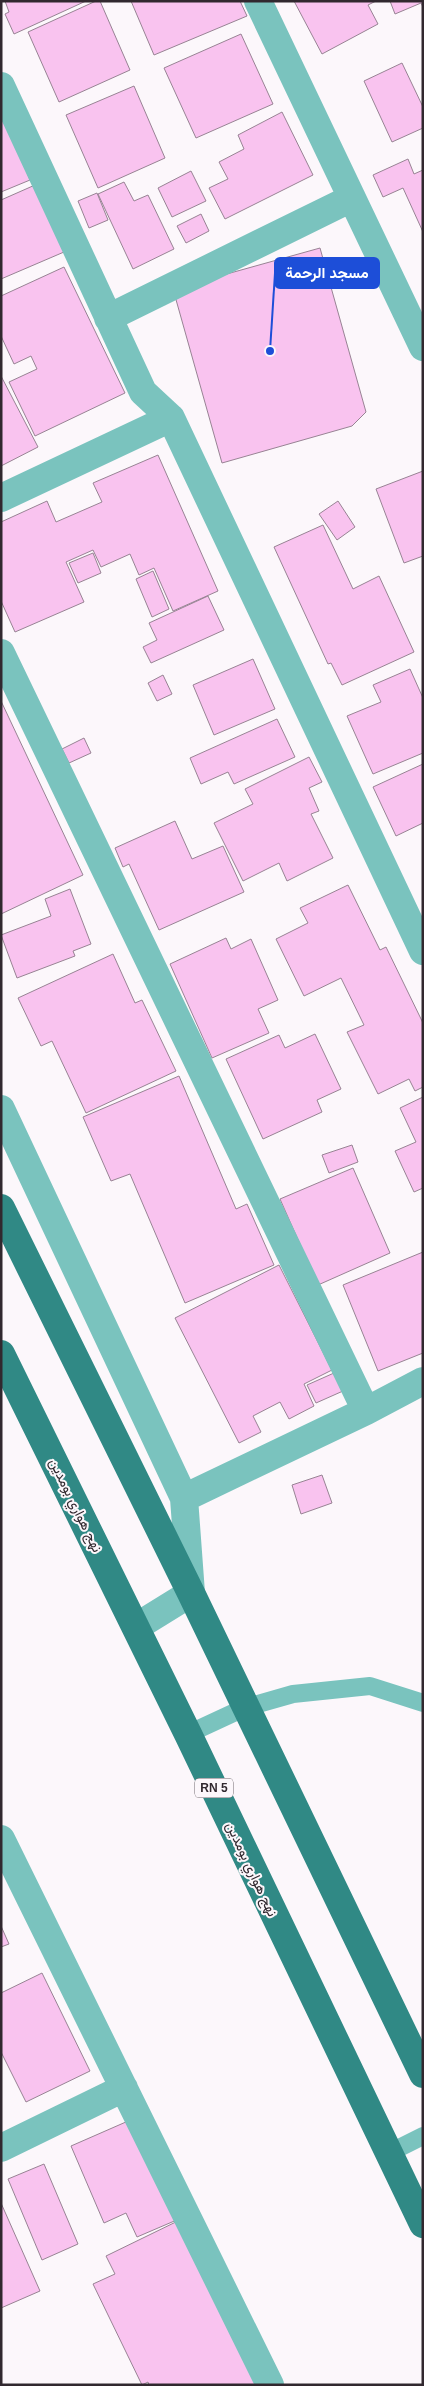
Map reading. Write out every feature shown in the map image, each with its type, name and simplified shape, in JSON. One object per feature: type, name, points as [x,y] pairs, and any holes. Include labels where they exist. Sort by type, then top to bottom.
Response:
[{"type":"main road","points":[[1,1208],[191,1593],[244,1708],[423,2074]]},
{"type":"main road","name":"نهج هواري بومدين","points":[[1,1354],[188,1734],[387,2154],[423,2224]]},
{"type":"street","points":[[258,1],[352,198],[413,300],[423,347]]},
{"type":"street","points":[[1,86],[143,392],[171,418],[423,951]]},
{"type":"street","points":[[108,318],[352,198]]},
{"type":"street","points":[[1,498],[171,418]]},
{"type":"street","points":[[1,653],[366,1411]]},
{"type":"street","points":[[1,1109],[184,1498],[191,1593],[136,1627]]},
{"type":"street","points":[[184,1498],[366,1411],[423,1381]]},
{"type":"street","points":[[1,1839],[270,2385]]},
{"type":"street","points":[[1,2148],[124,2088]]},
{"type":"lane","points":[[188,1734],[244,1708],[293,1694],[370,1686],[423,1703]]},
{"type":"lane","points":[[387,2154],[423,2136]]},
{"type":"building","points":[[5,1],[86,1],[14,34],[5,14],[9,12]]},
{"type":"building","points":[[96,1],[100,1],[130,70],[59,102],[28,32]]},
{"type":"building","points":[[131,1],[240,1],[247,16],[154,55]]},
{"type":"building","points":[[294,1],[376,1],[368,5],[378,24],[322,54]]},
{"type":"building","points":[[390,1],[423,1],[423,7],[421,3],[395,14]]},
{"type":"building","points":[[241,34],[273,104],[196,138],[164,68]]},
{"type":"building","points":[[402,63],[423,107],[423,128],[392,142],[364,81]]},
{"type":"building","points":[[134,86],[165,158],[98,188],[66,115]]},
{"type":"building","points":[[282,112],[313,175],[225,219],[209,188],[228,179],[219,162],[244,149],[238,135]]},
{"type":"building","points":[[6,119],[30,180],[1,192],[1,121]]},
{"type":"building","points":[[408,159],[414,174],[423,170],[423,232],[403,188],[383,197],[373,175]]},
{"type":"building","points":[[191,171],[206,201],[172,217],[158,188]]},
{"type":"building","points":[[124,182],[134,201],[148,195],[174,249],[133,269],[98,194]]},
{"type":"building","points":[[35,185],[64,252],[1,279],[1,200]]},
{"type":"building","points":[[97,193],[108,220],[89,228],[78,201]]},
{"type":"building","points":[[201,214],[209,231],[186,243],[177,226]]},
{"type":"building","points":[[320,248],[366,412],[352,426],[222,463],[173,289]]},
{"type":"building","points":[[64,267],[125,393],[35,436],[9,382],[37,369],[31,356],[14,364],[1,336],[1,296]]},
{"type":"building","points":[[1,376],[38,447],[1,466]]},
{"type":"building","points":[[158,455],[218,591],[173,611],[154,568],[139,575],[130,554],[101,567],[93,550],[66,562],[84,602],[15,632],[1,601],[1,522],[47,501],[56,522],[102,502],[93,483]]},
{"type":"building","points":[[423,471],[423,556],[404,563],[376,489]]},
{"type":"building","points":[[338,501],[355,527],[337,540],[319,514]]},
{"type":"building","points":[[323,525],[353,589],[379,576],[414,652],[342,685],[331,663],[328,664],[274,547]]},
{"type":"building","points":[[93,553],[101,573],[78,583],[69,563]]},
{"type":"building","points":[[153,571],[169,609],[152,617],[136,579]]},
{"type":"building","points":[[208,596],[224,630],[151,663],[143,647],[157,640],[149,623]]},
{"type":"building","points":[[253,659],[275,709],[214,735],[193,685]]},
{"type":"building","points":[[410,669],[423,698],[423,753],[373,774],[347,716],[381,702],[373,685]]},
{"type":"building","points":[[163,675],[172,694],[157,701],[148,683]]},
{"type":"building","points":[[1,701],[83,875],[1,914]]},
{"type":"building","points":[[277,719],[295,757],[234,784],[228,772],[201,784],[190,758]]},
{"type":"building","points":[[84,738],[91,753],[69,763],[62,749]]},
{"type":"building","points":[[309,757],[322,782],[309,788],[319,811],[311,814],[333,858],[287,881],[279,863],[243,881],[214,823],[253,804],[245,789]]},
{"type":"building","points":[[423,764],[423,823],[396,836],[373,787]]},
{"type":"building","points":[[175,821],[192,859],[223,846],[244,892],[159,930],[129,864],[123,867],[115,848]]},
{"type":"building","points":[[348,885],[380,950],[386,947],[423,1023],[423,1087],[415,1091],[409,1079],[378,1094],[347,1032],[364,1025],[341,978],[304,996],[276,939],[308,923],[300,908]]},
{"type":"building","points":[[70,889],[91,944],[73,951],[75,956],[17,978],[1,935],[51,916],[45,899]]},
{"type":"building","points":[[226,938],[231,949],[251,939],[278,1000],[258,1009],[269,1033],[212,1058],[170,964]]},
{"type":"building","points":[[113,954],[135,1003],[142,1000],[176,1071],[86,1113],[52,1041],[41,1046],[18,998]]},
{"type":"building","points":[[315,1034],[341,1089],[317,1100],[322,1112],[263,1139],[226,1059],[279,1035],[285,1048]]},
{"type":"building","points":[[179,1076],[236,1209],[247,1204],[274,1265],[185,1303],[130,1174],[111,1181],[83,1117]]},
{"type":"building","points":[[423,1097],[423,1188],[414,1192],[395,1151],[416,1142],[400,1108]]},
{"type":"building","points":[[352,1145],[358,1162],[329,1173],[322,1155]]},
{"type":"building","points":[[353,1168],[390,1253],[318,1285],[280,1199]]},
{"type":"building","points":[[423,1252],[423,1353],[378,1371],[343,1285]]},
{"type":"building","points":[[279,1265],[332,1370],[304,1384],[314,1406],[289,1419],[280,1402],[253,1416],[261,1432],[239,1443],[175,1318]]},
{"type":"building","points":[[334,1373],[343,1391],[316,1403],[307,1385]]},
{"type":"building","points":[[322,1475],[332,1503],[301,1514],[292,1485]]},
{"type":"building","points":[[1,1926],[9,1944],[1,1947]]},
{"type":"building","points":[[42,1973],[90,2071],[26,2102],[1,2052],[1,1993]]},
{"type":"building","points":[[135,2118],[179,2219],[137,2237],[126,2213],[104,2223],[71,2146]]},
{"type":"building","points":[[44,2164],[78,2244],[42,2260],[8,2179]]},
{"type":"building","points":[[1,2203],[40,2291],[1,2308]]},
{"type":"building","points":[[184,2218],[265,2385],[149,2385],[148,2382],[142,2385],[93,2284],[115,2274],[106,2256]]},
{"type":"place","name":"مسجد الرحمة","points":[[270,351]]}]
